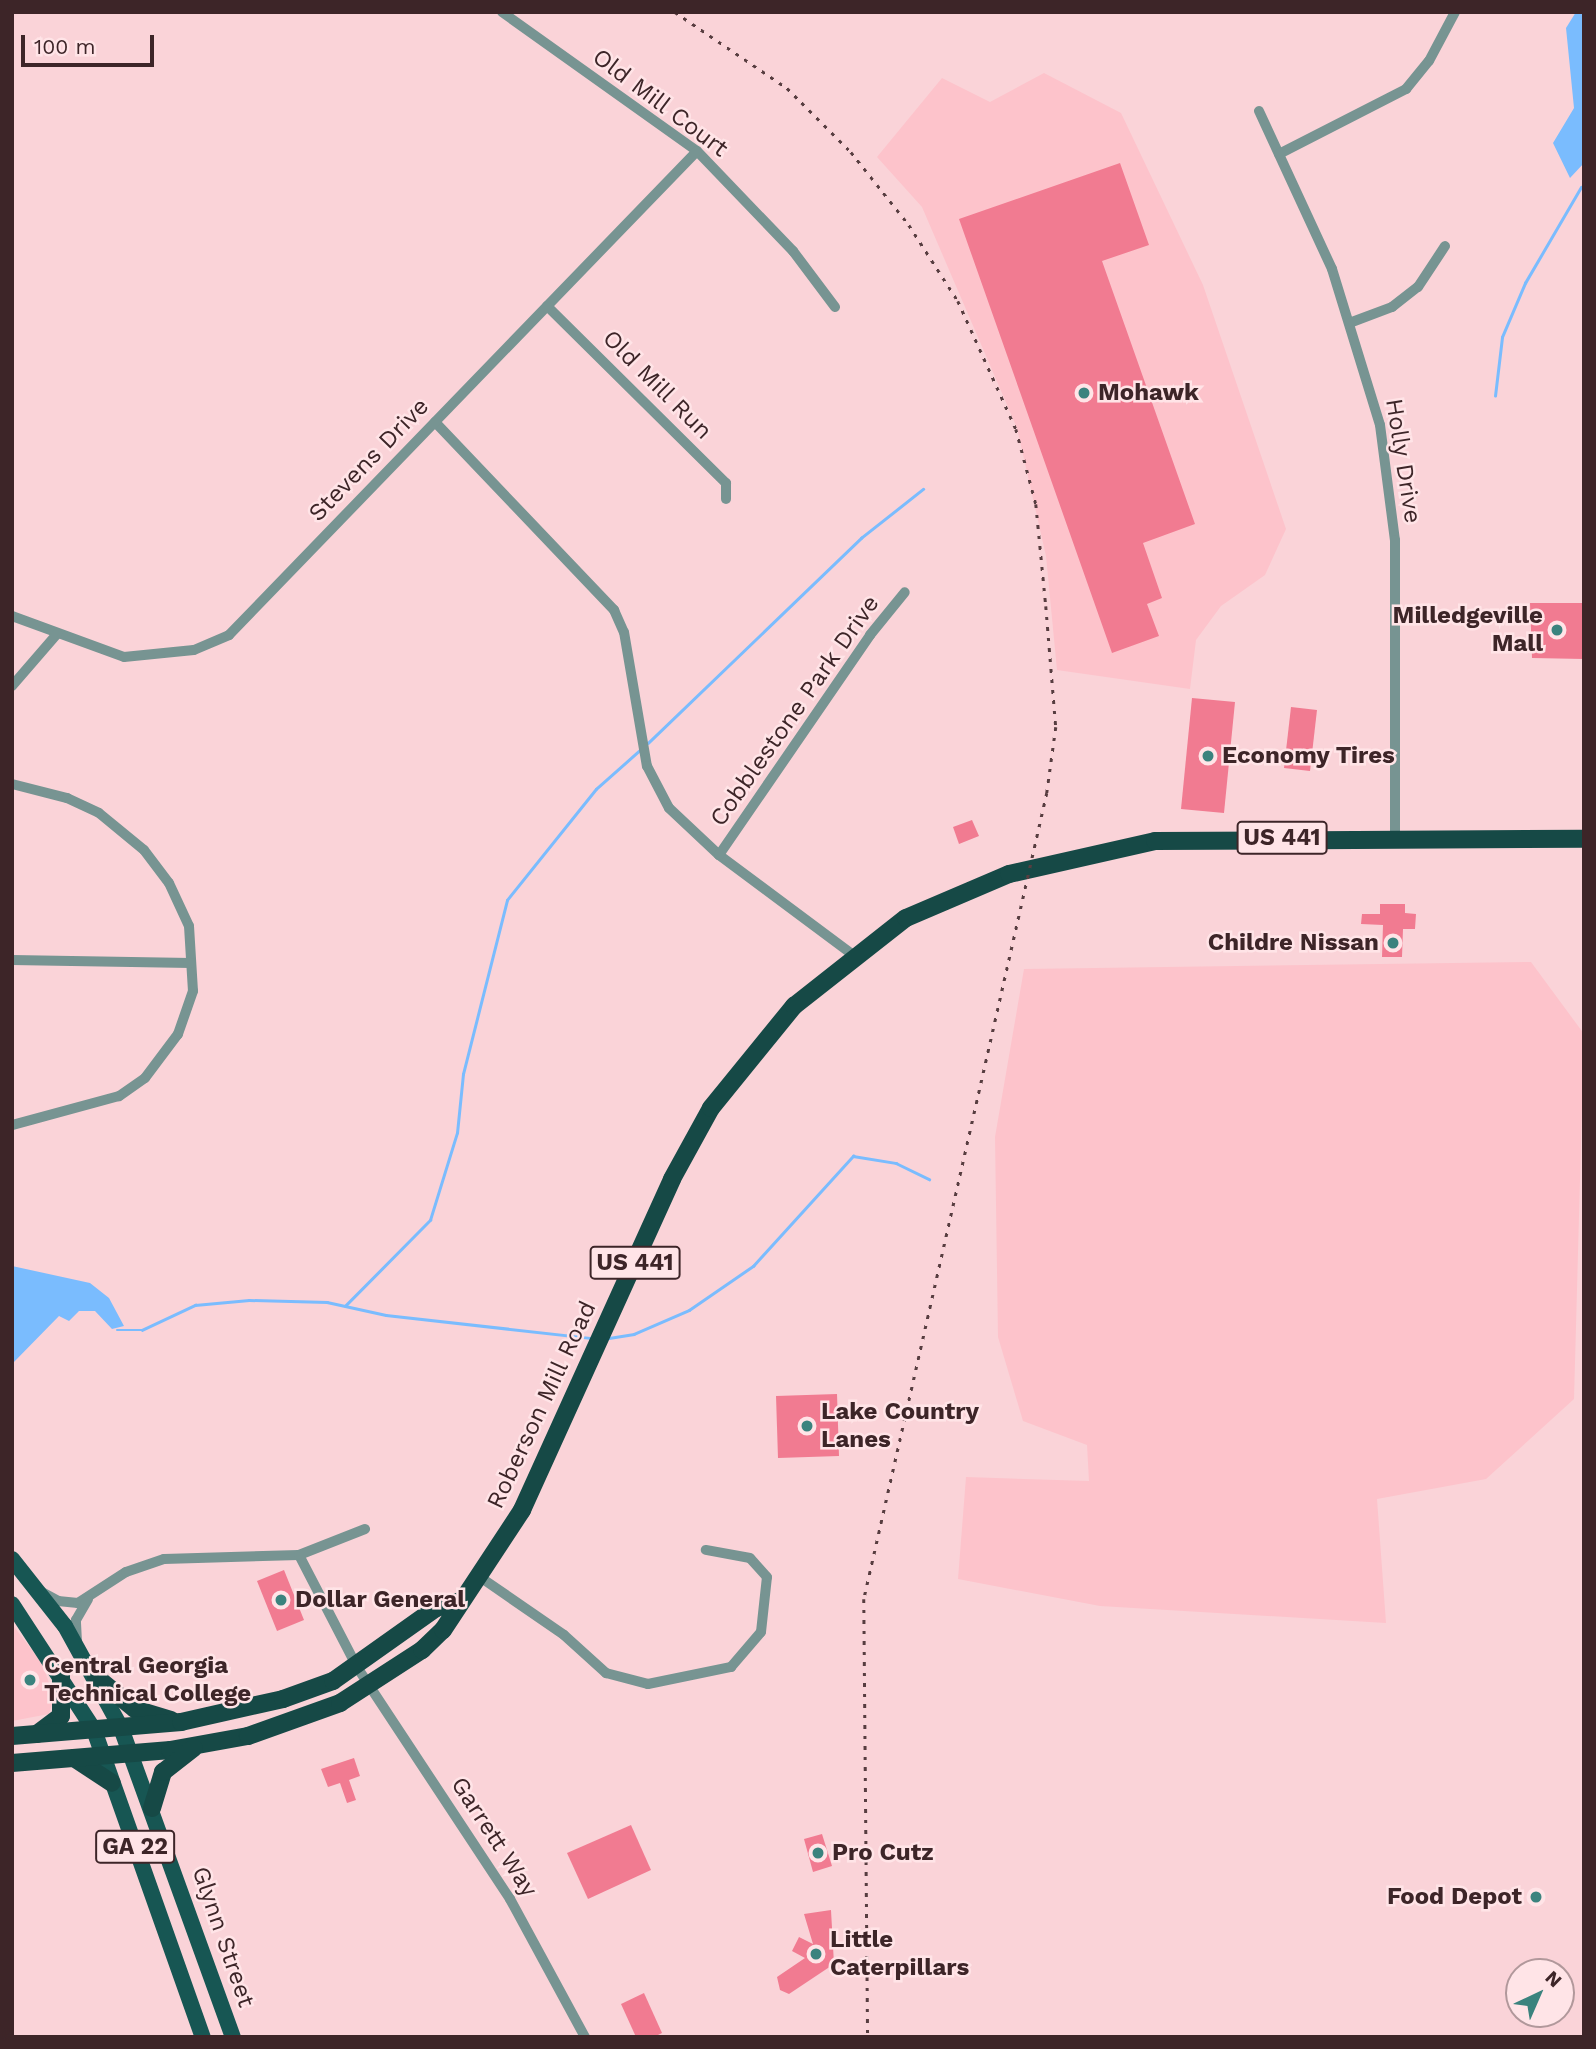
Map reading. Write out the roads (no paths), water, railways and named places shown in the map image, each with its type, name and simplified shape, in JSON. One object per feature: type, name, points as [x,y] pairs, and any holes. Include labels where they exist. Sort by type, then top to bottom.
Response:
[{"type":"highway","name":"Roberson Mill Road","points":[[102,1756],[196,1746],[298,1720],[370,1686],[422,1650],[443,1630],[460,1601],[480,1577],[546,1461],[697,1131],[758,1044],[853,955],[906,918],[956,894],[1083,853],[1179,839],[1584,839]]},
{"type":"highway","name":"Roberson Mill Road","points":[[94,1730],[181,1722],[284,1699],[358,1667],[436,1608],[460,1601]]},
{"type":"highway","points":[[36,1734],[61,1716],[61,1673]]},
{"type":"highway","points":[[96,1677],[135,1709],[181,1722]]},
{"type":"highway","name":"US 441","points":[[12,1736],[94,1730]]},
{"type":"highway","points":[[152,1808],[163,1773],[196,1746]]},
{"type":"highway","name":"US 441","points":[[12,1763],[102,1756]]},
{"type":"highway","points":[[74,1758],[112,1783]]},
{"type":"main road","name":"Glynn Street","points":[[12,1559],[39,1590],[77,1645],[121,1727],[188,1905],[233,2037]]},
{"type":"main road","name":"GA 22","points":[[12,1604],[61,1673],[94,1730],[203,2037]]},
{"type":"street","name":"Old Mill Court","points":[[502,12],[697,151],[793,251],[835,307]]},
{"type":"street","points":[[1279,154],[1406,89],[1429,61],[1450,14]]},
{"type":"street","name":"Holly Drive","points":[[1259,111],[1352,322],[1391,489],[1395,839]]},
{"type":"street","name":"Stevens Drive","points":[[12,616],[124,657],[194,650],[229,635],[697,151]]},
{"type":"street","points":[[1352,322],[1392,307],[1418,287],[1445,246]]},
{"type":"street","name":"Old Mill Run","points":[[547,306],[726,483],[726,499]]},
{"type":"street","points":[[435,422],[614,610],[624,632],[647,766],[669,808],[719,855],[853,955]]},
{"type":"street","name":"Cobblestone Park Drive","points":[[719,855],[870,635],[905,592]]},
{"type":"street","points":[[12,686],[57,634]]},
{"type":"street","points":[[12,784],[67,797],[99,813],[144,850],[169,883],[188,926],[193,991],[178,1034],[145,1078],[119,1096],[12,1125]]},
{"type":"street","points":[[12,960],[191,963]]},
{"type":"street","points":[[39,1590],[68,1605],[88,1599],[126,1572],[164,1559],[299,1555],[365,1530]]},
{"type":"street","points":[[480,1577],[564,1635],[606,1673],[648,1685],[732,1667],[761,1632],[767,1577],[750,1558],[706,1550]]},
{"type":"street","name":"Garrett Way","points":[[299,1555],[358,1667],[510,1899],[585,2037]]},
{"type":"street","points":[[77,1645],[76,1620],[88,1599]]},
{"type":"water","points":[[1576,12],[1584,12],[1584,163],[1570,178],[1553,143],[1574,108],[1566,28]]},
{"type":"water","points":[[12,1266],[90,1283],[109,1298],[124,1326],[112,1329],[95,1311],[79,1311],[69,1321],[59,1316],[12,1364]]},
{"type":"waterway","points":[[1495,396],[1502,337],[1525,283],[1581,187]]},
{"type":"waterway","points":[[648,743],[861,538],[923,489]]},
{"type":"waterway","points":[[345,1306],[430,1220],[457,1133],[463,1074],[507,900],[596,789],[640,750]]},
{"type":"waterway","points":[[609,1338],[634,1334],[689,1310],[753,1266],[853,1156],[896,1163],[929,1179]]},
{"type":"waterway","points":[[117,1330],[142,1330],[195,1305],[249,1300],[327,1302],[386,1315],[592,1338]]},
{"type":"railway","points":[[675,12],[787,88],[851,152],[909,225],[958,301],[1016,429],[1036,504],[1046,606],[1056,727],[1047,793],[864,1599],[868,2037]]},
{"type":"place","name":"Mohawk","points":[[1084,393]]},
{"type":"place","name":"Milledgeville Mall","points":[[1557,630]]},
{"type":"place","name":"Economy Tires","points":[[1208,756]]},
{"type":"place","name":"Childre Nissan","points":[[1393,943]]},
{"type":"place","name":"Lake Country Lanes","points":[[807,1426]]},
{"type":"place","name":"Dollar General","points":[[281,1600]]},
{"type":"place","name":"Central Georgia Technical College","points":[[30,1680]]},
{"type":"place","name":"Pro Cutz","points":[[818,1853]]},
{"type":"place","name":"Food Depot","points":[[1536,1897]]},
{"type":"place","name":"Little Caterpillars","points":[[816,1954]]}]
